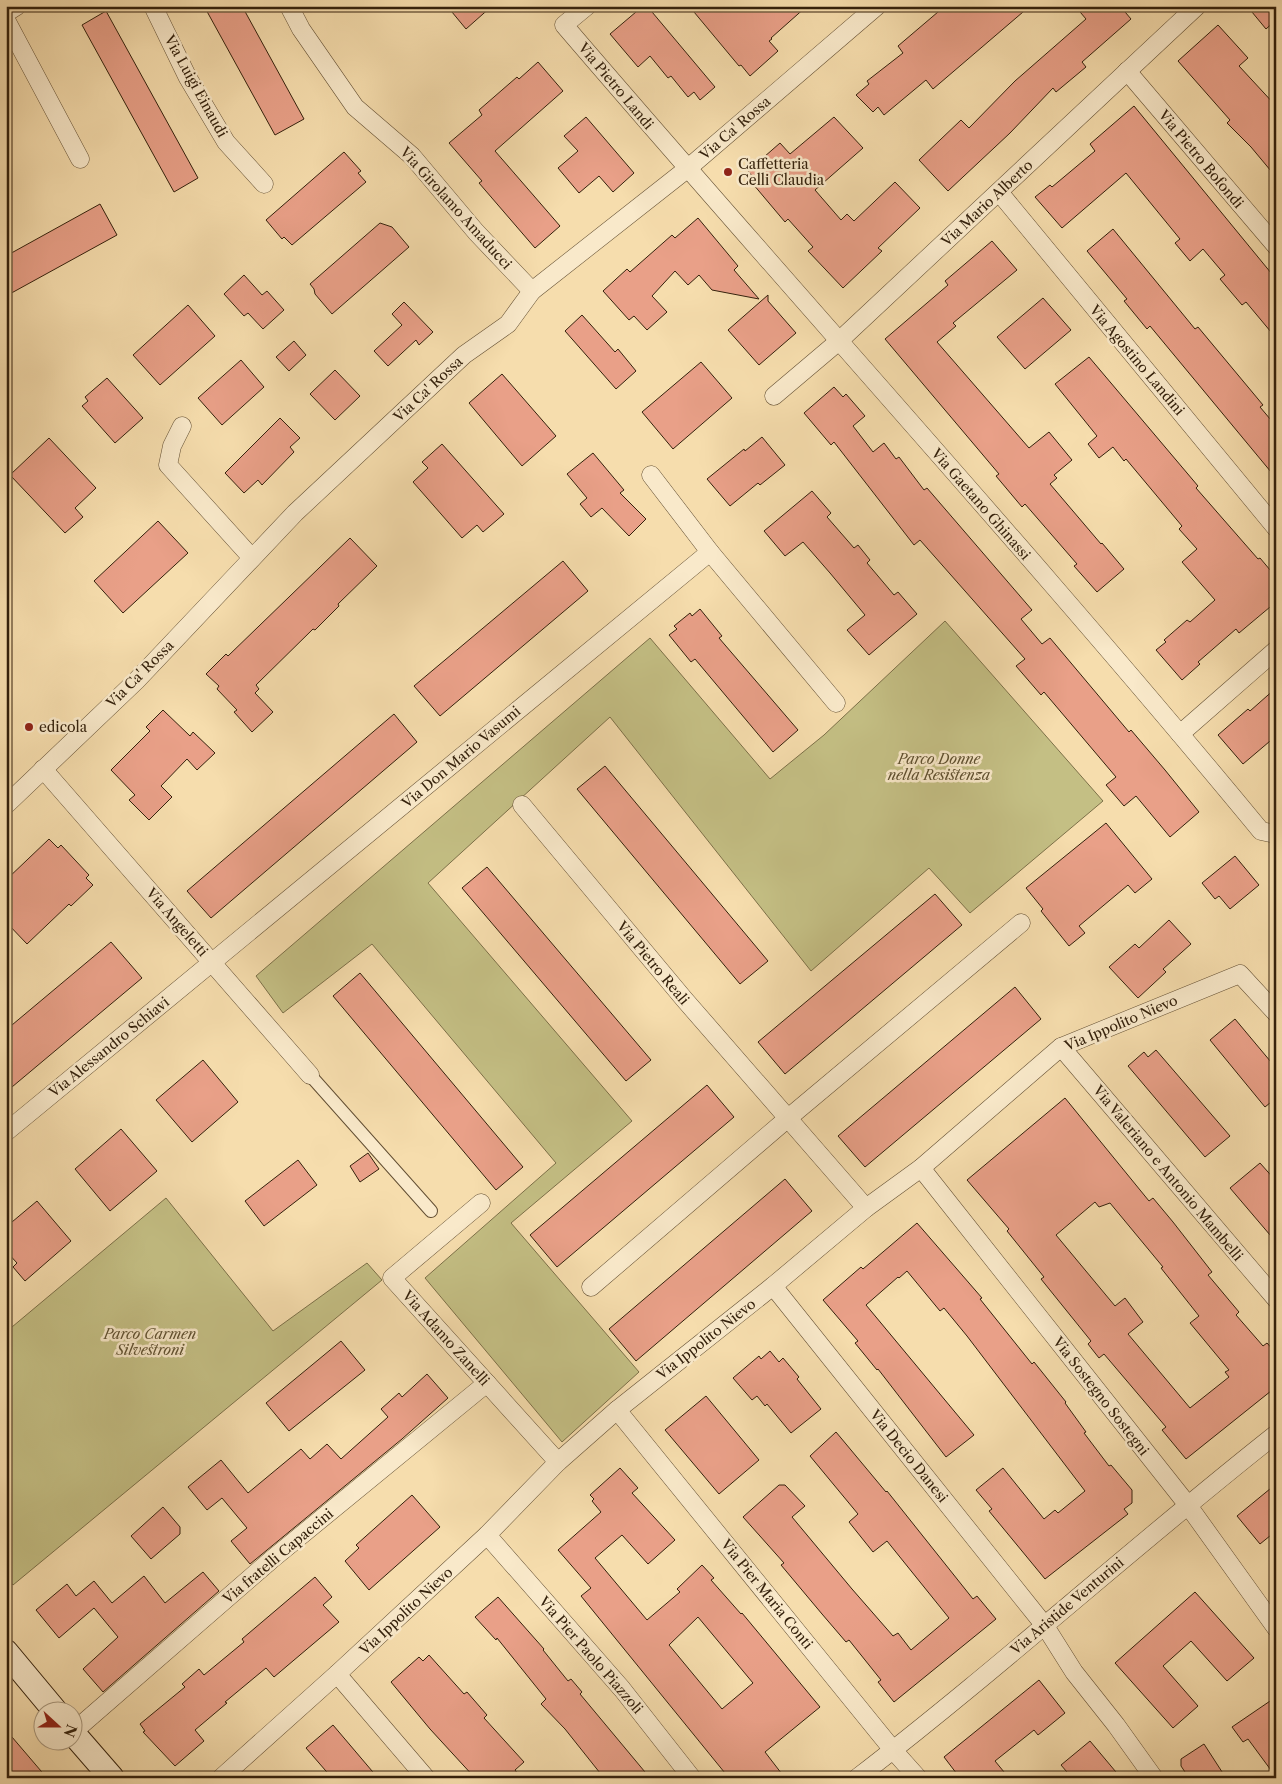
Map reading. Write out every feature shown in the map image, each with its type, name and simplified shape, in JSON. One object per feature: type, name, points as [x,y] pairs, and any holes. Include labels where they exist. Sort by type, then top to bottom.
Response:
[{"type":"main road","points":[[6,1652],[48,1702]]},
{"type":"main road","points":[[82,1743],[112,1778]]},
{"type":"street","points":[[6,13],[17,6]]},
{"type":"street","name":"Via Luigi Einaudi","points":[[153,6],[188,78],[226,142],[264,184]]},
{"type":"street","name":"Via Girolamo Amaducci","points":[[289,6],[301,29],[355,107],[412,156],[476,232],[532,291]]},
{"type":"street","name":"Via Pietro Landi","points":[[587,6],[564,25],[687,169]]},
{"type":"street","name":"Via Ca' Rossa","points":[[6,805],[136,680],[296,513],[464,355],[508,324],[532,291],[687,169],[877,6]]},
{"type":"street","name":"Via Mario Alberto","points":[[774,396],[839,340],[1197,6]]},
{"type":"street","points":[[6,20],[80,159]]},
{"type":"street","name":"Via Pietro Bofondi","points":[[1127,71],[1276,246]]},
{"type":"street","name":"Via Gaetano Ghinassi","points":[[687,169],[839,340],[1180,734],[1261,831],[1276,834]]},
{"type":"street","name":"Via Agostino Landini","points":[[999,192],[1276,528]]},
{"type":"street","points":[[182,426],[172,446],[168,465],[252,558]]},
{"type":"street","points":[[651,475],[710,552],[836,702]]},
{"type":"street","name":"Via Don Mario Vasumi","points":[[212,963],[710,552]]},
{"type":"street","points":[[1180,734],[1276,650]]},
{"type":"street","name":"Via Angeletti","points":[[44,769],[310,1075]]},
{"type":"street","name":"Via Pietro Reali","points":[[522,805],[678,992],[866,1208]]},
{"type":"street","points":[[591,1287],[787,1119],[1021,923]]},
{"type":"street","name":"Via Alessandro Schiavi","points":[[6,1132],[212,963]]},
{"type":"street","name":"Via Ippolito Nievo","points":[[221,1778],[487,1535],[558,1462],[617,1410],[773,1286],[866,1208],[921,1168],[1061,1047],[1240,974],[1276,1013]]},
{"type":"street","name":"Via Valeriano e Antonio Mambelli","points":[[1061,1047],[1276,1299]]},
{"type":"street","points":[[310,1075],[431,1211]]},
{"type":"street","name":"Via Sostegno Sostegni","points":[[921,1168],[1187,1504],[1276,1628]]},
{"type":"street","name":"Via Adamo Zanelli","points":[[481,1203],[392,1278],[558,1462]]},
{"type":"street","name":"Via Decio Danesi","points":[[773,1286],[1045,1626],[1074,1672],[1116,1725],[1154,1778]]},
{"type":"street","name":"Via fratelli Capaccini","points":[[82,1724],[271,1560],[487,1383]]},
{"type":"street","name":"Via Pier Maria Conti","points":[[617,1410],[893,1750],[918,1778]]},
{"type":"street","name":"Via Aristide Venturini","points":[[857,1778],[1045,1626],[1187,1504],[1276,1434]]},
{"type":"street","name":"Via Pier Paolo Piazzoli","points":[[487,1535],[622,1689],[692,1778]]},
{"type":"street","points":[[337,1674],[426,1778]]},
{"type":"green space","name":"Parco Donne nella Resistenza","points":[[945,621],[1103,801],[970,913],[929,868],[811,971],[610,717],[428,883],[632,1121],[511,1223],[639,1372],[562,1442],[425,1278],[556,1163],[372,944],[283,1013],[256,976],[650,638],[770,779],[824,735]]},
{"type":"green space","name":"Parco Carmen Silvestroni","points":[[166,1198],[273,1331],[367,1263],[382,1280],[13,1585],[6,1577],[6,1332]]},
{"type":"building","points":[[204,6],[242,6],[304,119],[275,135]]},
{"type":"building","points":[[447,6],[492,6],[466,29]]},
{"type":"building","points":[[643,6],[647,6],[715,87],[700,100],[694,92],[688,97],[671,76],[668,78],[650,56],[638,67],[610,34]]},
{"type":"building","points":[[689,6],[807,6],[771,38],[769,41],[778,51],[750,76],[741,65],[739,66]]},
{"type":"building","points":[[945,6],[1030,6],[933,89],[926,80],[884,115],[878,107],[873,112],[856,95],[869,84],[867,81],[903,53],[898,46]]},
{"type":"building","points":[[1075,6],[1120,6],[1131,19],[1082,62],[1086,67],[1056,92],[1053,88],[1010,133],[948,191],[919,160],[961,120],[969,128],[1015,81],[1086,19]]},
{"type":"building","points":[[1247,6],[1276,6],[1276,20],[1266,29]]},
{"type":"building","points":[[106,11],[198,178],[174,192],[82,25]]},
{"type":"building","points":[[1218,25],[1248,58],[1239,66],[1276,106],[1276,177],[1251,147],[1227,123],[1230,120],[1178,61]]},
{"type":"building","points":[[538,62],[563,91],[495,151],[560,226],[535,248],[479,183],[482,181],[449,143],[482,115],[479,110],[517,77],[519,79]]},
{"type":"building","points":[[1134,106],[1276,279],[1276,338],[1246,302],[1242,305],[1220,279],[1225,275],[1203,249],[1190,261],[1175,243],[1180,239],[1126,173],[1062,228],[1035,197],[1050,185],[1052,187],[1095,151],[1090,144]]},
{"type":"building","points":[[586,117],[634,173],[613,192],[599,176],[579,193],[558,168],[578,151],[564,136]]},
{"type":"building","points":[[834,117],[863,148],[815,190],[841,220],[847,214],[854,221],[895,182],[920,208],[878,248],[882,251],[843,288],[808,251],[813,247],[788,219],[785,222],[753,184],[757,182],[748,171],[780,143],[790,154]]},
{"type":"building","points":[[344,152],[361,171],[358,173],[366,182],[292,245],[284,237],[282,239],[266,220]]},
{"type":"building","points":[[100,204],[117,235],[6,296],[6,256]]},
{"type":"building","points":[[698,218],[738,266],[734,270],[759,299],[712,290],[699,275],[688,285],[675,271],[652,296],[667,312],[647,330],[634,316],[629,320],[603,291],[627,269],[630,272],[672,235],[675,238]]},
{"type":"building","points":[[380,223],[392,227],[409,247],[332,314],[315,294],[310,284]]},
{"type":"building","points":[[1113,229],[1195,329],[1198,327],[1263,405],[1260,407],[1276,426],[1276,478],[1150,326],[1147,329],[1124,301],[1127,299],[1087,251]]},
{"type":"building","points":[[992,241],[1017,270],[953,323],[956,326],[937,342],[1029,448],[1049,432],[1072,460],[1054,475],[1057,478],[1050,484],[1124,569],[1097,592],[1074,566],[1077,564],[1025,504],[1022,507],[996,476],[999,474],[885,339],[948,285],[945,281]]},
{"type":"building","points":[[244,275],[262,295],[267,291],[284,310],[263,329],[248,313],[244,316],[224,294]]},
{"type":"building","points":[[768,295],[768,301],[796,333],[759,365],[728,330]]},
{"type":"building","points":[[1043,298],[1071,330],[1025,369],[997,337]]},
{"type":"building","points":[[404,302],[433,332],[419,345],[416,340],[388,366],[374,351],[402,325],[392,314]]},
{"type":"building","points":[[188,305],[215,336],[160,385],[133,355]]},
{"type":"building","points":[[582,315],[615,352],[618,349],[636,371],[616,389],[565,331]]},
{"type":"building","points":[[294,341],[306,355],[289,371],[276,357]]},
{"type":"building","points":[[1089,357],[1198,486],[1196,488],[1276,577],[1276,602],[1239,633],[1236,629],[1198,662],[1200,664],[1182,680],[1156,650],[1166,642],[1164,640],[1187,620],[1190,622],[1215,600],[1182,562],[1197,549],[1179,529],[1182,526],[1126,459],[1124,461],[1113,447],[1099,458],[1088,444],[1097,436],[1055,384]]},
{"type":"building","points":[[241,360],[264,387],[222,425],[198,398]]},
{"type":"building","points":[[701,362],[732,398],[673,449],[642,412]]},
{"type":"building","points":[[335,370],[360,396],[335,420],[310,394]]},
{"type":"building","points":[[502,374],[556,436],[522,466],[469,403]]},
{"type":"building","points":[[107,378],[143,418],[115,443],[82,406],[88,401],[85,397]]},
{"type":"building","points":[[834,387],[843,397],[846,394],[865,416],[853,426],[873,452],[884,443],[896,459],[899,457],[924,490],[927,488],[1032,610],[1021,619],[1042,644],[1050,638],[1129,732],[1131,730],[1199,812],[1170,837],[1136,796],[1124,806],[1106,785],[1116,777],[1044,692],[1041,695],[1016,666],[1025,659],[920,540],[914,545],[834,442],[831,445],[804,413]]},
{"type":"building","points":[[280,418],[300,438],[290,447],[294,452],[262,485],[258,480],[244,493],[225,473]]},
{"type":"building","points":[[762,437],[785,465],[760,485],[758,483],[730,506],[707,479]]},
{"type":"building","points":[[49,438],[96,488],[75,508],[83,517],[65,533],[10,475]]},
{"type":"building","points":[[442,444],[504,514],[483,532],[477,525],[462,538],[413,482],[428,468],[422,462]]},
{"type":"building","points":[[593,453],[624,490],[620,493],[646,519],[629,536],[602,508],[591,517],[580,504],[587,498],[567,474]]},
{"type":"building","points":[[812,491],[831,513],[827,517],[854,548],[858,545],[870,560],[867,563],[894,595],[898,592],[917,614],[869,655],[847,630],[865,615],[830,573],[803,542],[785,556],[764,531]]},
{"type":"building","points":[[158,521],[188,553],[123,613],[94,581]]},
{"type":"building","points":[[350,538],[377,566],[338,604],[339,606],[315,630],[313,629],[256,685],[259,689],[255,693],[273,712],[252,732],[234,712],[237,710],[217,689],[219,686],[206,674],[226,654],[228,656]]},
{"type":"building","points":[[563,561],[588,591],[440,716],[414,686]]},
{"type":"building","points":[[700,609],[722,636],[719,638],[798,730],[773,752],[695,659],[691,662],[669,635],[677,629],[674,626],[690,613],[692,616]]},
{"type":"building","points":[[1276,688],[1276,736],[1243,764],[1218,735],[1248,709],[1250,711]]},
{"type":"building","points":[[163,710],[190,736],[193,732],[215,753],[197,770],[187,759],[161,786],[172,797],[149,820],[129,800],[135,795],[111,770],[150,731],[146,727]]},
{"type":"building","points":[[394,714],[417,742],[211,918],[187,891]]},
{"type":"building","points":[[605,766],[768,961],[740,984],[577,789]]},
{"type":"building","points":[[1106,823],[1152,879],[1135,893],[1128,885],[1079,926],[1085,933],[1069,946],[1041,911],[1043,909],[1026,888]]},
{"type":"building","points":[[49,839],[58,848],[61,845],[89,875],[86,878],[93,885],[71,906],[69,904],[27,944],[6,922],[6,880]]},
{"type":"building","points":[[1235,856],[1259,885],[1230,909],[1219,896],[1215,899],[1202,883]]},
{"type":"building","points":[[487,867],[651,1060],[626,1081],[462,888]]},
{"type":"building","points":[[935,894],[962,925],[785,1074],[758,1042]]},
{"type":"building","points":[[1169,920],[1191,944],[1163,969],[1166,972],[1138,998],[1109,967],[1135,944],[1139,948]]},
{"type":"building","points":[[111,942],[142,978],[6,1092],[6,1030]]},
{"type":"building","points":[[360,973],[523,1167],[496,1190],[333,996]]},
{"type":"building","points":[[1015,987],[1041,1019],[865,1167],[838,1136]]},
{"type":"building","points":[[1235,1019],[1276,1068],[1276,1098],[1265,1107],[1210,1040]]},
{"type":"building","points":[[1156,1050],[1230,1136],[1205,1157],[1128,1066],[1144,1052],[1148,1057]]},
{"type":"building","points":[[203,1060],[238,1102],[192,1142],[156,1100]]},
{"type":"building","points":[[707,1085],[734,1117],[557,1267],[530,1235]]},
{"type":"building","points":[[1065,1098],[1149,1201],[1153,1198],[1173,1222],[1212,1272],[1208,1275],[1239,1312],[1236,1315],[1263,1346],[1267,1343],[1276,1353],[1276,1387],[1186,1459],[1162,1430],[1166,1427],[1104,1354],[1099,1358],[1088,1344],[1091,1341],[1041,1279],[1044,1277],[1007,1231],[1009,1229],[967,1180]],"holes":[[[1095,1202],[1099,1207],[1110,1203],[1163,1267],[1161,1268],[1199,1316],[1190,1323],[1229,1370],[1225,1372],[1229,1377],[1190,1408],[1128,1334],[1143,1322],[1125,1298],[1115,1306],[1056,1235]]]},
{"type":"building","points":[[121,1129],[157,1171],[110,1211],[75,1169]]},
{"type":"building","points":[[368,1153],[379,1169],[360,1182],[350,1166]]},
{"type":"building","points":[[298,1160],[317,1185],[264,1226],[245,1201]]},
{"type":"building","points":[[1260,1163],[1276,1181],[1276,1242],[1230,1188]]},
{"type":"building","points":[[785,1179],[812,1211],[636,1361],[609,1329]]},
{"type":"building","points":[[37,1201],[71,1241],[25,1281],[13,1267],[17,1263],[6,1251],[6,1227]]},
{"type":"building","points":[[917,1223],[982,1298],[980,1299],[1032,1364],[1034,1362],[1066,1402],[1086,1432],[1084,1433],[1109,1466],[1111,1465],[1132,1490],[1132,1503],[1124,1509],[1128,1514],[1045,1579],[989,1511],[992,1509],[976,1490],[1003,1468],[1044,1519],[1055,1510],[1058,1513],[1085,1491],[967,1336],[944,1308],[940,1311],[907,1271],[866,1305],[974,1435],[946,1457],[878,1369],[855,1343],[858,1341],[823,1300]]},
{"type":"building","points":[[341,1341],[365,1370],[289,1431],[266,1403]]},
{"type":"building","points":[[770,1351],[779,1362],[783,1358],[821,1409],[791,1433],[767,1404],[765,1406],[757,1396],[752,1400],[733,1378],[759,1356],[761,1359]]},
{"type":"building","points":[[427,1374],[448,1398],[402,1439],[250,1564],[231,1541],[247,1528],[222,1498],[207,1510],[188,1487],[221,1460],[248,1493],[301,1449],[310,1459],[327,1444],[341,1459],[388,1417],[381,1409],[399,1393],[402,1397]]},
{"type":"building","points":[[706,1396],[759,1460],[719,1494],[665,1430]]},
{"type":"building","points":[[836,1432],[887,1491],[973,1599],[977,1596],[996,1619],[894,1702],[878,1682],[881,1680],[849,1640],[846,1642],[781,1565],[784,1563],[743,1517],[779,1485],[785,1485],[805,1506],[792,1517],[893,1636],[898,1633],[911,1650],[949,1618],[887,1541],[873,1552],[849,1522],[858,1514],[810,1456]]},
{"type":"building","points":[[620,1468],[638,1488],[632,1493],[675,1540],[648,1564],[622,1535],[595,1558],[647,1620],[680,1592],[677,1589],[702,1565],[714,1578],[711,1580],[742,1613],[820,1707],[765,1752],[785,1778],[729,1778],[581,1596],[591,1588],[558,1550],[601,1512],[592,1501],[594,1499],[590,1495]],"holes":[[[698,1617],[753,1683],[722,1709],[669,1645]]]},
{"type":"building","points":[[1276,1484],[1276,1531],[1260,1544],[1237,1516]]},
{"type":"building","points":[[412,1495],[440,1527],[369,1590],[345,1561],[359,1548],[356,1545]]},
{"type":"building","points":[[163,1507],[180,1527],[180,1534],[151,1559],[131,1536]]},
{"type":"building","points":[[203,1572],[219,1591],[103,1692],[83,1669],[118,1637],[94,1608],[59,1638],[36,1610],[67,1584],[76,1596],[94,1581],[112,1603],[144,1576],[165,1603]]},
{"type":"building","points":[[315,1577],[332,1597],[323,1605],[339,1622],[274,1677],[266,1668],[225,1702],[227,1703],[195,1730],[204,1741],[175,1766],[143,1732],[145,1731],[140,1724],[185,1687],[182,1684],[199,1669],[204,1675],[244,1642],[242,1639]]},
{"type":"building","points":[[1195,1592],[1254,1658],[1227,1681],[1191,1641],[1163,1666],[1198,1706],[1173,1728],[1115,1663]]},
{"type":"building","points":[[498,1597],[544,1649],[568,1681],[571,1679],[582,1692],[580,1694],[650,1778],[604,1778],[565,1729],[541,1704],[546,1699],[497,1638],[496,1640],[475,1617]]},
{"type":"building","points":[[429,1655],[464,1694],[467,1692],[487,1715],[484,1718],[524,1762],[515,1770],[521,1778],[475,1778],[430,1729],[391,1682],[419,1657],[423,1661]]},
{"type":"building","points":[[1039,1680],[1065,1713],[1038,1735],[1034,1730],[995,1761],[1009,1778],[960,1778],[944,1757]]},
{"type":"building","points":[[1276,1697],[1276,1777],[1248,1739],[1243,1742],[1232,1727]]},
{"type":"building","points":[[333,1725],[378,1778],[332,1778],[306,1748]]},
{"type":"building","points":[[6,1730],[47,1778],[6,1778]]},
{"type":"building","points":[[1090,1741],[1121,1778],[1072,1778],[1061,1765]]},
{"type":"building","points":[[1204,1744],[1226,1778],[1189,1778],[1181,1766],[1181,1759]]},
{"type":"place","name":"Caffetteria Celli Claudia","points":[[728,172]]},
{"type":"place","name":"edicola","points":[[29,727]]}]
